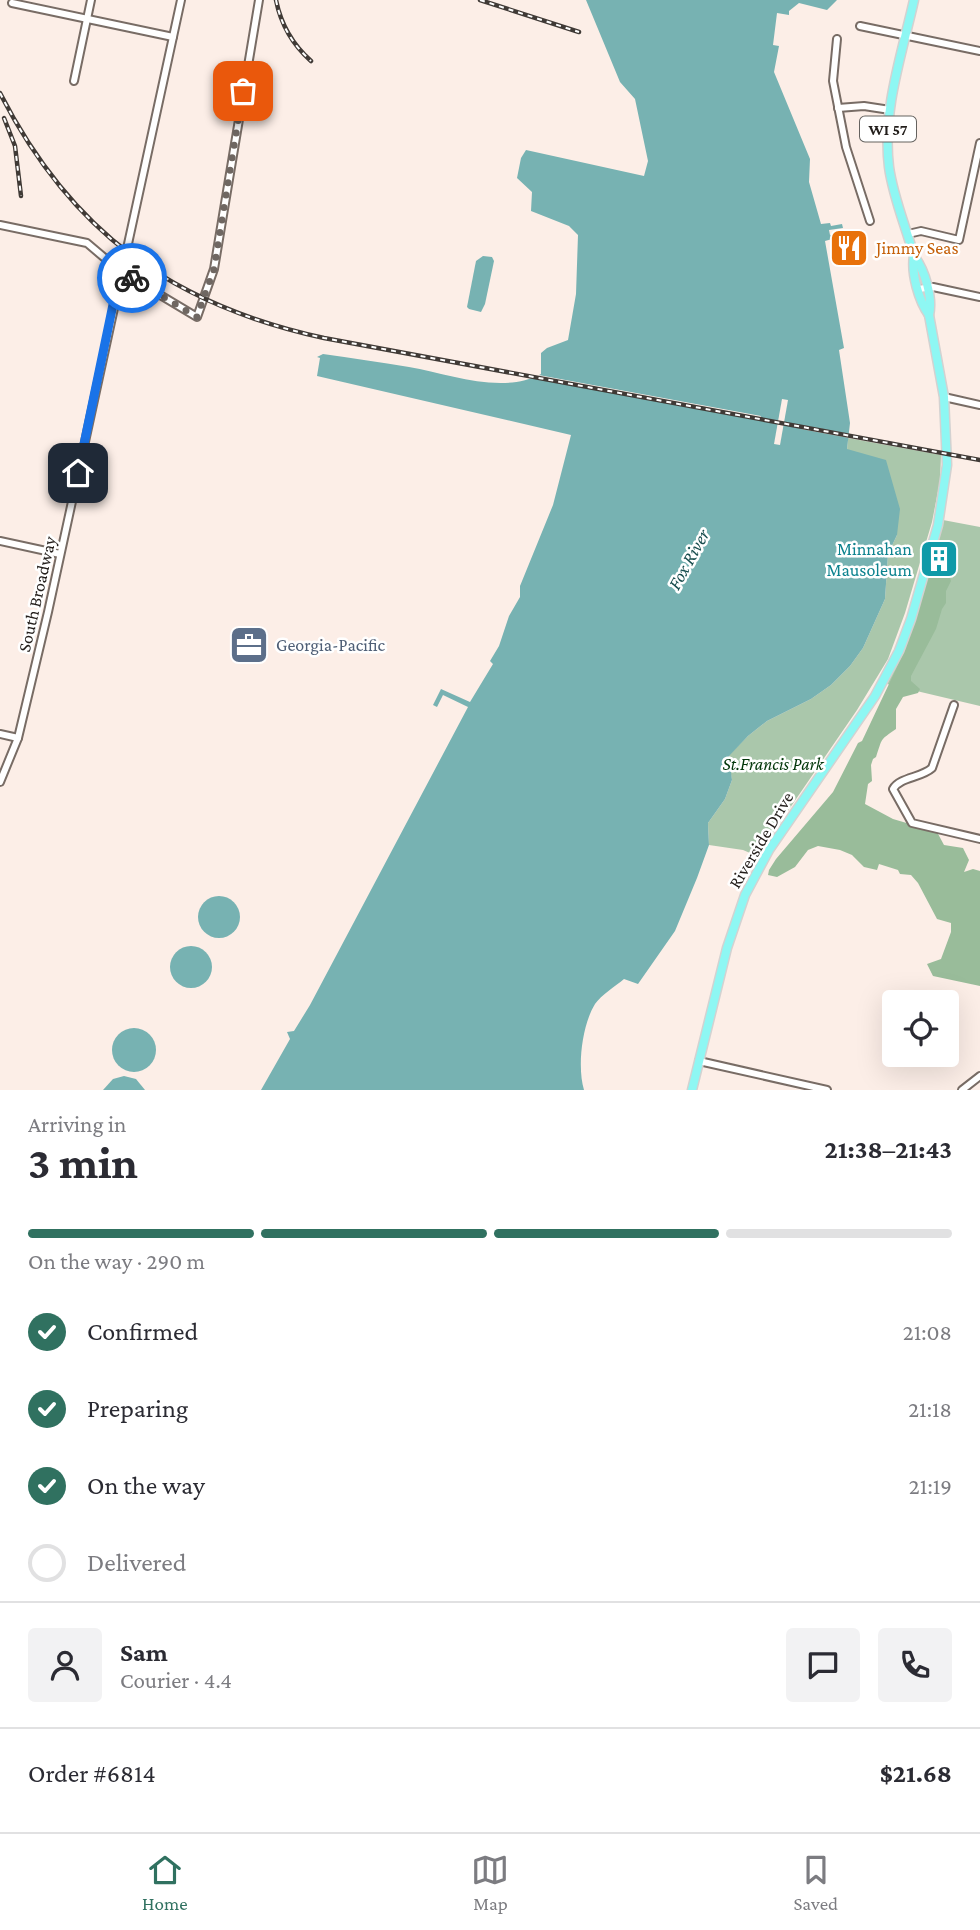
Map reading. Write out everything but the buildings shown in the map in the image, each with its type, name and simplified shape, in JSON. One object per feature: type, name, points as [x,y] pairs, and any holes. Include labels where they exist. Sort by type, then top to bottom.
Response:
[{"type":"main road","name":"WI 57","points":[[914,0],[890,110],[890,170],[914,256],[920,264],[923,288],[931,305],[929,315],[944,397]]},
{"type":"main road","name":"Riverside Drive","points":[[692,1090],[731,933],[752,880],[769,850],[875,696],[899,651],[911,619],[938,525],[947,465],[944,397]]},
{"type":"street","points":[[74,81],[91,0]]},
{"type":"street","name":"South Broadway","points":[[0,782],[18,738],[61,554],[180,0]]},
{"type":"street","points":[[0,225],[87,243],[120,271],[197,317],[214,269],[259,0]]},
{"type":"street","points":[[12,3],[173,37]]},
{"type":"street","points":[[860,26],[980,51]]},
{"type":"street","points":[[837,38],[832,71],[838,108],[846,147],[870,221]]},
{"type":"street","points":[[838,108],[864,106],[890,110]]},
{"type":"street","points":[[908,234],[921,231],[959,240],[980,143]]},
{"type":"street","points":[[923,288],[933,286],[980,297]]},
{"type":"street","points":[[944,397],[980,405]]},
{"type":"street","points":[[0,541],[61,554]]},
{"type":"street","points":[[954,705],[932,768],[924,774],[897,783],[893,789],[912,823],[980,839]]},
{"type":"street","points":[[0,734],[18,738]]},
{"type":"street","points":[[699,1060],[827,1090]]},
{"type":"street","points":[[962,1090],[980,1076]]},
{"type":"green space","name":"St.Francis Park","points":[[848,438],[941,455],[940,481],[932,522],[905,613],[888,659],[857,710],[757,856],[743,850],[709,845],[708,823],[725,799],[732,780],[728,756],[767,721],[811,699],[831,685],[850,666],[863,648],[885,599],[888,554],[897,535],[847,450]]},
{"type":"green space","points":[[943,520],[980,527],[980,706],[887,684],[908,638]]},
{"type":"green space","points":[[938,563],[947,568],[951,581],[936,629],[911,676],[911,681],[920,689],[918,693],[903,697],[896,709],[896,729],[882,740],[871,765],[872,781],[868,784],[865,804],[893,819],[937,832],[944,845],[963,848],[969,860],[964,872],[973,869],[980,871],[980,986],[933,976],[927,964],[941,959],[951,932],[951,923],[937,919],[911,875],[900,874],[898,870],[879,864],[877,870],[864,867],[852,855],[818,846],[808,850],[795,867],[777,877],[768,875],[776,859],[833,792],[858,743],[862,741],[906,648],[932,565]]},
{"type":"water","name":"Fox River","points":[[586,0],[837,0],[827,10],[799,3],[789,11],[789,15],[777,13],[773,45],[779,46],[774,72],[810,159],[809,182],[821,224],[842,224],[843,228],[829,230],[830,235],[838,234],[839,237],[825,241],[844,348],[839,350],[850,423],[847,449],[886,460],[900,509],[897,535],[888,554],[885,599],[863,648],[850,666],[831,685],[811,699],[767,721],[729,756],[732,780],[725,799],[708,823],[709,845],[675,931],[638,984],[624,979],[601,997],[591,1013],[584,1034],[581,1058],[584,1090],[261,1090],[290,1039],[287,1032],[294,1031],[310,1005],[468,707],[443,695],[437,707],[433,705],[441,689],[470,702],[493,664],[490,661],[520,597],[520,586],[553,505],[571,435],[317,376],[320,358],[317,357],[323,354],[409,367],[475,381],[509,383],[541,374],[541,353],[568,340],[576,294],[578,235],[569,226],[531,211],[532,192],[517,178],[521,158],[526,150],[644,176],[648,161],[635,99],[620,82]]},
{"type":"water","points":[[483,256],[492,257],[494,261],[481,312],[467,307],[476,261]]},
{"type":"water","points":[[219,896],[234,902],[240,917],[234,932],[219,938],[204,932],[198,917],[204,902]]},
{"type":"water","points":[[191,946],[206,952],[212,967],[206,982],[191,988],[176,982],[170,967],[176,952]]},
{"type":"water","points":[[134,1028],[150,1034],[156,1050],[150,1066],[134,1072],[118,1066],[112,1050],[118,1034]]},
{"type":"water","points":[[124,1076],[136,1079],[145,1090],[103,1090],[113,1079]]},
{"type":"pier","points":[[533,374],[761,416],[760,420],[526,377]]},
{"type":"pier","points":[[782,399],[788,400],[780,445],[774,444]]},
{"type":"pier","points":[[801,425],[849,434],[849,438],[801,429]]},
{"type":"railway","points":[[276,0],[288,34],[311,61]]},
{"type":"railway","points":[[480,0],[579,32]]},
{"type":"railway","points":[[0,93],[28,142],[59,185],[94,223],[132,255],[173,283],[219,305],[269,324],[324,338],[980,460]]},
{"type":"railway","points":[[4,118],[15,146],[21,196]]},
{"type":"way so far","points":[[132,278],[197,317],[214,269],[243,91]]},
{"type":"place","name":"Jimmy Seas","points":[[849,248]]},
{"type":"place","name":"Minnahan Mausoleum","points":[[939,559]]},
{"type":"place","name":"Georgia-Pacific","points":[[249,645]]},
{"type":"route","points":[[78,473],[120,271],[132,278]]}]
